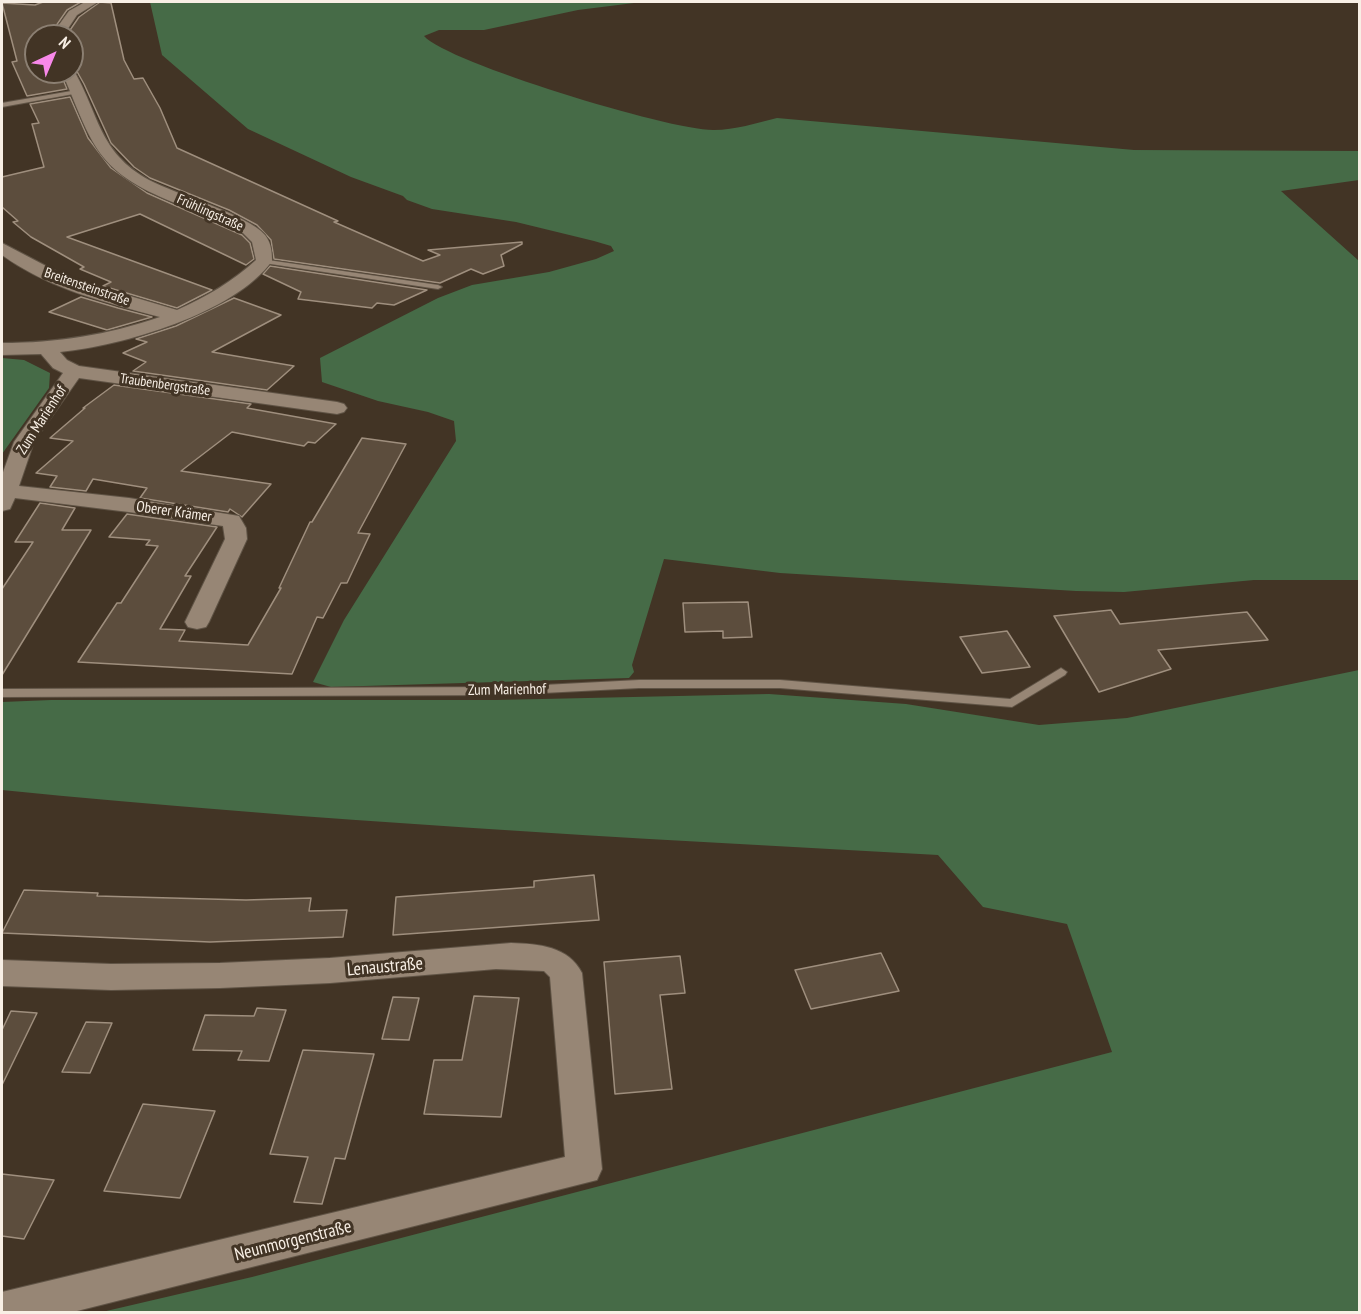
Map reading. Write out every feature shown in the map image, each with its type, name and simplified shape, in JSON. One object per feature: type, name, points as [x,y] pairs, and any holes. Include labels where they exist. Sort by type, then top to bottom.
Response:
[{"type":"street","points":[[65,24],[73,13],[92,2]]},
{"type":"street","name":"Frühlingstraße","points":[[73,84],[108,156],[141,181],[172,197],[241,225],[258,237],[263,248],[264,261]]},
{"type":"street","name":"Breitensteinstraße","points":[[2,248],[20,262],[51,277],[177,316]]},
{"type":"street","points":[[2,349],[47,349],[94,341],[137,330],[177,316],[235,288],[255,273],[264,261]]},
{"type":"street","name":"Traubenbergstraße","points":[[47,349],[60,364],[74,371],[336,408]]},
{"type":"street","name":"Zum Marienhof","points":[[4,497],[24,442],[74,371]]},
{"type":"street","name":"Oberer Krämer","points":[[4,497],[163,510],[231,521],[235,528],[236,539],[197,622]]},
{"type":"street","name":"Lenaustraße","points":[[2,973],[88,978],[194,977],[345,970],[516,956],[555,961],[566,973],[584,1169]]},
{"type":"street","name":"Neunmorgenstraße","points":[[2,1311],[584,1169]]},
{"type":"lane","points":[[2,105],[77,92]]},
{"type":"lane","points":[[264,261],[438,287]]},
{"type":"lane","name":"Zum Marienhof","points":[[2,693],[505,691],[639,684],[780,684],[1012,703],[1061,672]]},
{"type":"green space","points":[[150,2],[642,2],[578,10],[484,30],[439,30],[424,36],[442,48],[474,62],[562,94],[654,120],[714,130],[746,126],[777,118],[1134,150],[1359,151],[1359,180],[1281,191],[1359,261],[1359,580],[1254,580],[1124,592],[1076,591],[780,573],[664,559],[632,665],[634,672],[629,678],[331,687],[313,682],[344,620],[456,441],[454,421],[428,412],[378,401],[322,382],[320,358],[438,298],[472,285],[549,272],[596,259],[614,251],[611,246],[516,222],[432,209],[351,177],[248,129],[162,55]]},
{"type":"green space","points":[[2,358],[24,360],[50,373],[49,388],[2,454]]},
{"type":"green space","points":[[1359,670],[1359,1312],[102,1312],[252,1277],[1112,1052],[1067,924],[983,907],[938,855],[352,820],[2,790],[2,702],[51,700],[496,700],[769,694],[906,704],[1039,725],[1127,718]]},
{"type":"building","points":[[43,2],[81,2],[67,10],[57,24],[24,24],[24,84],[65,84],[67,89],[27,96],[12,62],[17,61],[2,3],[35,5]]},
{"type":"building","points":[[100,2],[111,3],[124,60],[134,79],[143,78],[160,108],[177,148],[423,261],[440,255],[428,250],[522,242],[522,244],[501,255],[504,266],[483,274],[471,269],[440,283],[274,259],[271,240],[257,225],[229,210],[150,178],[134,167],[111,143],[84,84],[84,24],[74,24],[79,17]]},
{"type":"building","points":[[70,97],[88,138],[111,168],[147,193],[242,235],[250,243],[254,259],[246,265],[140,214],[67,237],[212,290],[177,308],[103,286],[111,282],[80,269],[84,267],[31,237],[13,222],[18,221],[2,207],[2,177],[44,167],[32,124],[39,123],[30,104]]},
{"type":"building","points":[[270,266],[427,290],[394,305],[377,303],[372,308],[298,299],[301,292],[263,274]]},
{"type":"building","points":[[81,297],[152,317],[107,330],[49,312]]},
{"type":"building","points":[[234,298],[281,315],[212,352],[294,366],[267,390],[133,371],[146,362],[123,353],[147,342],[136,339],[176,326]]},
{"type":"building","points":[[114,385],[251,404],[247,408],[336,424],[315,443],[308,442],[304,446],[232,432],[181,471],[271,484],[242,517],[230,509],[228,512],[140,498],[147,488],[93,479],[86,491],[50,487],[57,476],[36,473],[73,441],[50,438],[85,408],[83,408]]},
{"type":"building","points":[[362,438],[406,444],[358,533],[370,534],[347,583],[341,583],[323,618],[317,617],[292,674],[78,662],[117,603],[121,603],[158,546],[146,545],[150,540],[109,537],[127,514],[217,527],[185,576],[191,576],[160,629],[185,630],[179,641],[248,645],[281,588],[279,588],[310,522]]},
{"type":"building","points":[[40,503],[75,508],[62,530],[91,530],[2,675],[2,589],[33,542],[15,542]]},
{"type":"building","points":[[748,602],[752,637],[723,638],[723,631],[685,632],[683,603]]},
{"type":"building","points":[[1111,610],[1120,624],[1247,612],[1268,640],[1158,650],[1171,669],[1099,692],[1054,616]]},
{"type":"building","points":[[1007,631],[1030,667],[982,673],[960,637]]},
{"type":"building","points":[[594,875],[599,920],[393,935],[396,897],[534,887],[534,881]]},
{"type":"building","points":[[24,890],[98,893],[97,896],[246,900],[311,898],[309,911],[347,910],[343,937],[210,942],[2,933]]},
{"type":"building","points":[[881,953],[899,991],[811,1009],[795,970]]},
{"type":"building","points":[[680,956],[685,993],[660,995],[672,1089],[615,1094],[604,962]]},
{"type":"building","points":[[474,996],[519,998],[501,1117],[424,1114],[434,1060],[462,1060]]},
{"type":"building","points":[[393,997],[419,998],[409,1040],[382,1039]]},
{"type":"building","points":[[257,1008],[286,1010],[269,1061],[238,1060],[242,1051],[193,1050],[205,1015],[254,1016]]},
{"type":"building","points":[[11,1011],[37,1013],[2,1085],[2,1030]]},
{"type":"building","points":[[86,1022],[112,1023],[90,1073],[62,1072]]},
{"type":"building","points":[[303,1050],[374,1054],[345,1159],[335,1158],[322,1204],[294,1202],[308,1157],[270,1154]]},
{"type":"building","points":[[143,1104],[215,1111],[180,1198],[104,1191]]},
{"type":"building","points":[[2,1174],[54,1180],[24,1239],[2,1236]]}]
